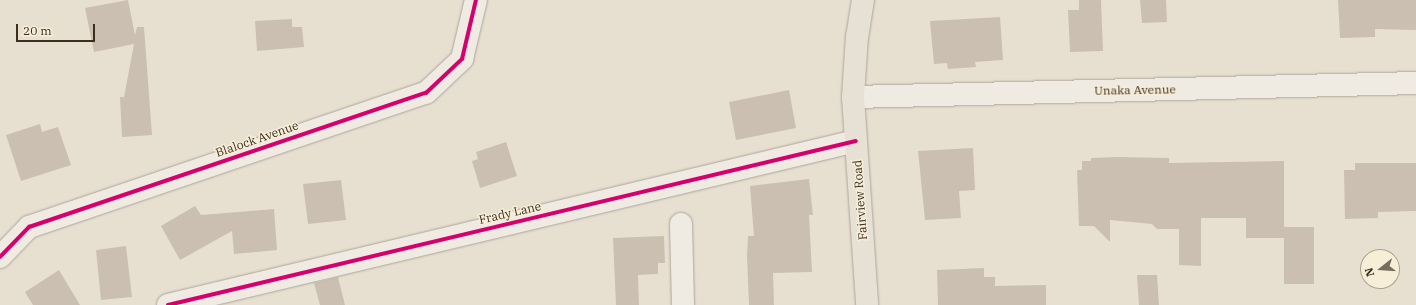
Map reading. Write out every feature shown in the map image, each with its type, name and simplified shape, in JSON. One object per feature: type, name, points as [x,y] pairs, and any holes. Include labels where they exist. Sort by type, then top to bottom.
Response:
[{"type":"main road","name":"Fairview Road","points":[[863,0],[857,36],[853,97],[867,305]]},
{"type":"street","name":"Blalock Avenue","points":[[0,257],[29,227],[426,93],[462,59],[476,0]]},
{"type":"street","name":"Unaka Avenue","points":[[853,97],[1416,83]]},
{"type":"street","name":"Frady Lane","points":[[168,305],[856,140]]},
{"type":"street","points":[[681,224],[683,305]]},
{"type":"building","points":[[128,0],[135,35],[137,27],[144,27],[152,135],[122,137],[120,97],[124,97],[134,44],[94,52],[85,8]]},
{"type":"building","points":[[1079,0],[1101,0],[1103,51],[1070,52],[1068,10],[1079,10]]},
{"type":"building","points":[[1140,0],[1166,0],[1167,22],[1142,23]]},
{"type":"building","points":[[1338,0],[1416,0],[1416,30],[1375,29],[1375,37],[1340,38]]},
{"type":"building","points":[[1000,17],[1003,60],[975,62],[976,67],[948,69],[947,63],[934,64],[930,21]]},
{"type":"building","points":[[292,19],[292,27],[302,27],[304,47],[257,51],[255,21]]},
{"type":"building","points":[[789,90],[796,128],[736,140],[729,102]]},
{"type":"building","points":[[40,124],[42,132],[58,127],[71,165],[21,181],[6,135]]},
{"type":"building","points":[[506,142],[517,176],[480,188],[472,161],[478,159],[476,152]]},
{"type":"building","points":[[973,148],[975,190],[959,191],[961,218],[925,220],[918,151]]},
{"type":"building","points":[[1091,158],[1169,158],[1169,163],[1284,161],[1284,238],[1246,238],[1246,218],[1201,218],[1201,266],[1179,265],[1179,229],[1157,229],[1152,224],[1110,220],[1110,242],[1094,226],[1079,226],[1077,170],[1082,170],[1082,161],[1091,161]]},
{"type":"building","points":[[1355,163],[1416,163],[1416,211],[1378,212],[1378,218],[1345,219],[1344,170],[1355,170]]},
{"type":"building","points":[[809,179],[813,215],[809,215],[812,272],[773,273],[774,305],[749,305],[747,256],[748,236],[754,236],[750,186]]},
{"type":"building","points":[[341,180],[346,220],[308,224],[303,184]]},
{"type":"building","points":[[195,206],[201,215],[274,209],[277,250],[234,254],[232,231],[180,260],[161,226]]},
{"type":"building","points":[[1284,227],[1314,227],[1314,284],[1284,284]]},
{"type":"building","points":[[664,236],[665,263],[658,263],[658,274],[638,275],[639,305],[616,305],[613,238]]},
{"type":"building","points":[[126,246],[132,297],[101,300],[96,250]]},
{"type":"building","points":[[984,268],[984,277],[995,277],[995,286],[1046,285],[1046,305],[938,305],[937,270]]},
{"type":"building","points":[[59,270],[80,305],[33,305],[25,292]]},
{"type":"building","points":[[1137,275],[1157,275],[1159,305],[1139,305]]},
{"type":"building","points":[[338,277],[345,305],[320,305],[314,283]]},
{"type":"cycle path","points":[[0,257],[29,227],[426,93],[462,59],[476,0]]},
{"type":"cycle path","points":[[168,305],[856,141]]}]
